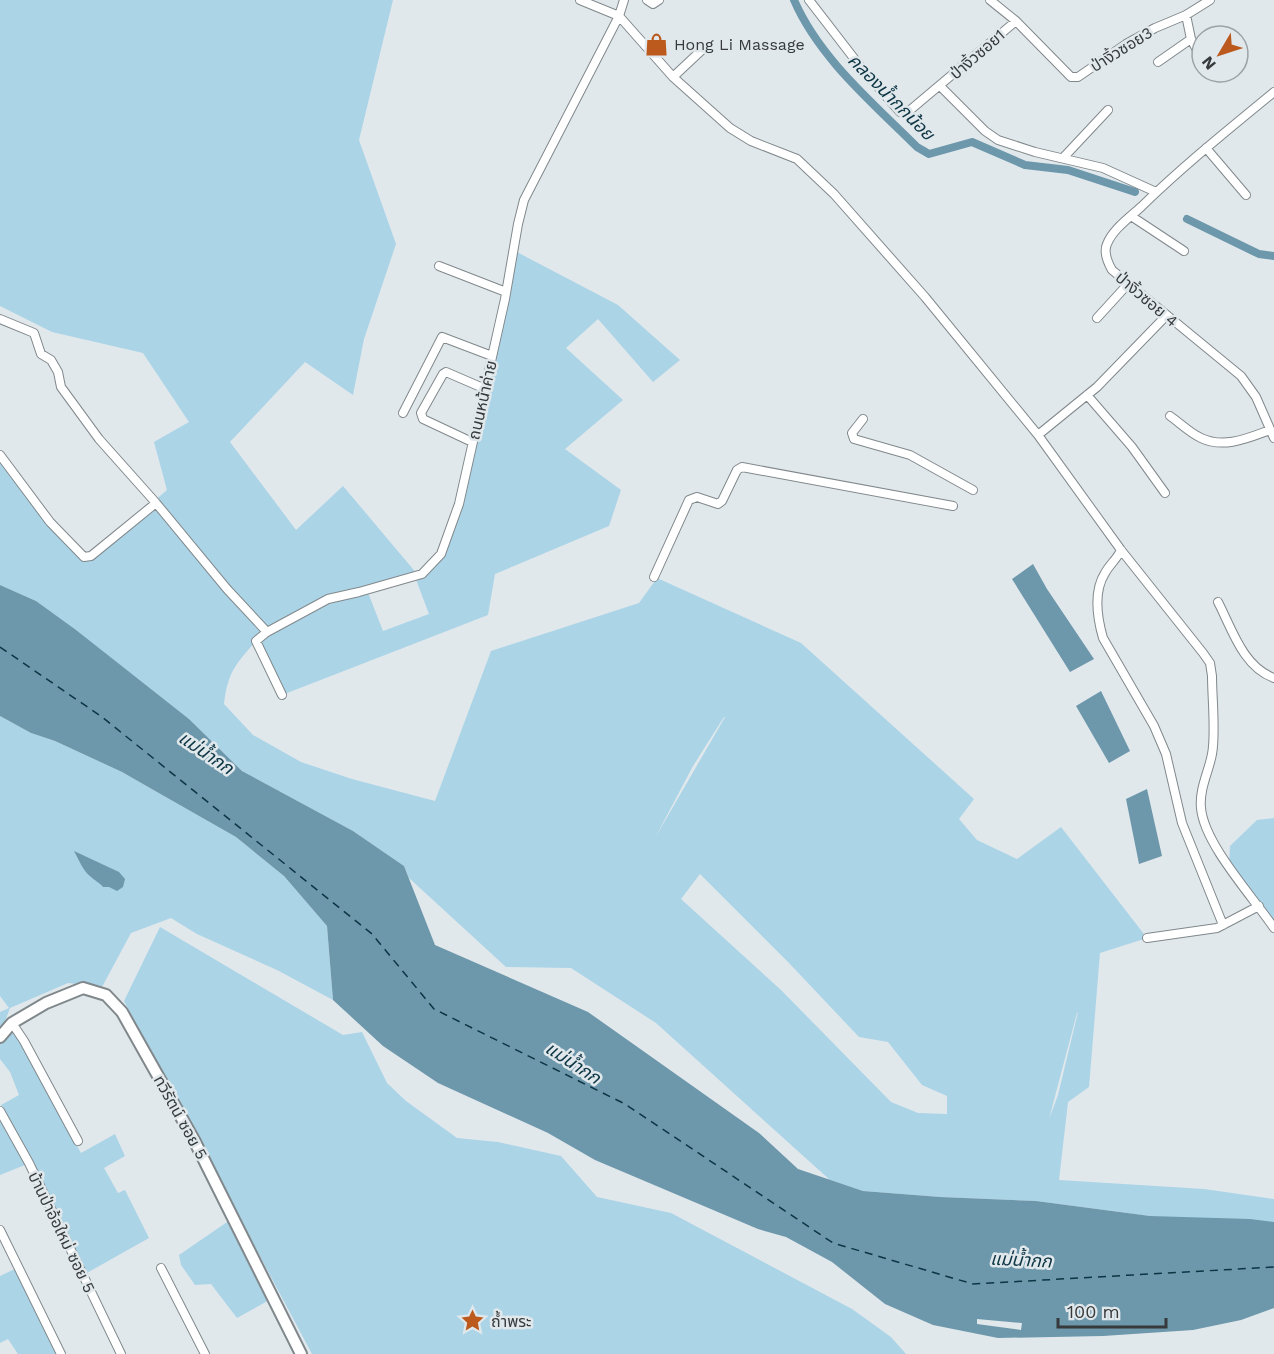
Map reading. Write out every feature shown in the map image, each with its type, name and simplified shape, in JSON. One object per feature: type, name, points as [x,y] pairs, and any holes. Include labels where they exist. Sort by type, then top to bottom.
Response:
[{"type":"street","points":[[580,0],[619,16],[673,77],[730,128],[752,141],[797,159],[834,194],[925,297],[1038,435],[1121,550],[1210,663],[1213,753],[1204,781],[1201,807],[1206,825],[1217,848],[1274,928]]},
{"type":"street","name":"ถนนหน้าค่าย","points":[[267,632],[328,599],[422,574],[441,554],[459,504],[524,200],[619,16],[624,0]]},
{"type":"street","points":[[647,0],[653,4],[659,0]]},
{"type":"street","name":"ป่างิ้วซอย1","points":[[809,0],[863,70],[900,112],[909,111],[1016,21],[990,0]]},
{"type":"street","name":"ป่างิ้วซอย3","points":[[1016,21],[1071,77],[1078,77],[1126,44],[1186,15],[1210,0]]},
{"type":"street","points":[[1186,15],[1190,34]]},
{"type":"street","points":[[1158,62],[1190,40]]},
{"type":"street","points":[[673,77],[705,47]]},
{"type":"street","points":[[940,86],[985,131],[998,140],[1035,152],[1103,168],[1156,192]]},
{"type":"street","name":"ป่างิ้วซอย 4","points":[[1272,434],[1256,397],[1241,376],[1112,270],[1107,261],[1106,246],[1115,231],[1156,192],[1274,92]]},
{"type":"street","points":[[1063,158],[1108,110]]},
{"type":"street","points":[[1206,148],[1246,195]]},
{"type":"street","points":[[1131,216],[1184,251]]},
{"type":"street","points":[[439,266],[506,292]]},
{"type":"street","points":[[1097,318],[1128,284]]},
{"type":"street","points":[[1038,435],[1087,395],[1166,316]]},
{"type":"street","points":[[0,319],[34,333],[42,354],[51,360],[58,372],[61,387],[99,439],[156,503],[227,589],[267,632],[256,641],[282,695]]},
{"type":"street","points":[[403,413],[442,337],[492,356]]},
{"type":"street","points":[[472,442],[423,420],[421,414],[442,374],[446,372],[483,388]]},
{"type":"street","points":[[1087,395],[1132,447],[1165,493]]},
{"type":"street","points":[[1170,416],[1201,438],[1219,443],[1272,434]]},
{"type":"street","points":[[863,418],[852,433],[856,441],[910,455],[973,490]]},
{"type":"street","points":[[0,455],[50,522],[84,557],[91,556],[156,503]]},
{"type":"street","points":[[654,577],[689,500],[697,497],[718,504],[722,501],[737,470],[742,467],[953,506]]},
{"type":"street","points":[[1121,550],[1101,582],[1097,605],[1100,628],[1103,638],[1154,726],[1166,754],[1182,823],[1223,925]]},
{"type":"street","points":[[1218,602],[1248,661],[1267,676],[1274,678]]},
{"type":"street","points":[[1147,938],[1189,933],[1223,925],[1259,906]]},
{"type":"street","name":"ทวีรัตน์ ซอย 5","points":[[0,1036],[12,1023],[46,1003],[83,988],[106,995],[122,1012],[194,1140],[301,1354]]},
{"type":"street","points":[[12,1023],[78,1141]]},
{"type":"street","name":"บ้านป่าอ้อใหม่ ซอย 5","points":[[0,1111],[29,1163],[121,1354]]},
{"type":"street","points":[[0,1230],[61,1354]]},
{"type":"street","points":[[161,1268],[205,1354]]},
{"type":"shaded area","points":[[0,0],[393,0],[359,140],[396,244],[364,339],[353,395],[305,362],[230,442],[296,530],[343,486],[418,575],[441,554],[449,532],[513,250],[618,305],[680,360],[653,382],[598,319],[566,348],[623,400],[565,449],[621,490],[609,526],[495,574],[488,615],[282,695],[256,641],[230,676],[224,704],[253,735],[301,762],[352,779],[435,801],[491,651],[639,603],[657,578],[801,643],[974,799],[959,819],[977,840],[1017,859],[1061,827],[1147,938],[1100,953],[1089,1087],[1068,1102],[1059,1180],[1204,1189],[1274,1199],[1274,1227],[1150,1216],[1036,1201],[863,1191],[830,1180],[656,1023],[571,968],[506,967],[409,878],[404,866],[353,831],[242,771],[189,719],[139,680],[36,601],[0,585],[0,454],[84,557],[84,561],[167,490],[154,442],[189,422],[143,353],[52,332],[0,306]],"holes":[[[415,577],[429,614],[383,631],[367,590]],[[725,717],[655,838],[693,766]],[[700,874],[859,1037],[888,1042],[922,1085],[947,1096],[947,1114],[918,1113],[891,1102],[781,990],[681,899]],[[1077,1013],[1058,1095],[1049,1119]]]},
{"type":"shaded area","points":[[0,716],[31,733],[55,741],[122,772],[236,837],[284,876],[327,926],[333,1000],[277,970],[197,934],[171,918],[131,933],[102,987],[68,983],[10,1008],[0,1030],[0,1012],[9,1008],[0,996]]},
{"type":"shaded area","points":[[1274,818],[1274,928],[1229,865],[1230,846],[1257,820]]},
{"type":"shaded area","points":[[160,927],[343,1035],[362,1032],[387,1083],[406,1101],[457,1138],[498,1142],[561,1156],[597,1197],[671,1213],[852,1309],[891,1337],[906,1354],[312,1354],[124,1001]]},
{"type":"shaded area","points":[[11,1031],[17,1036],[81,1153],[115,1134],[125,1156],[104,1168],[118,1193],[125,1190],[149,1238],[85,1274],[30,1163],[0,1175],[0,1111],[26,1156],[1,1105],[19,1095],[10,1072],[0,1059],[0,1042]]},
{"type":"shaded area","points":[[233,1218],[273,1298],[237,1318],[211,1284],[195,1285],[181,1265],[179,1255]]},
{"type":"shaded area","points":[[19,1267],[61,1354],[18,1354],[8,1339],[0,1343],[0,1276]]},
{"type":"water","points":[[1033,564],[1094,659],[1070,672],[1012,579]]},
{"type":"water","name":"แม่น้ำกก","points":[[0,585],[36,601],[76,630],[189,719],[242,771],[353,831],[404,866],[435,945],[588,1012],[759,1133],[798,1169],[863,1191],[1036,1201],[1150,1216],[1250,1219],[1274,1222],[1274,1308],[1241,1320],[1193,1330],[1103,1336],[998,1338],[933,1325],[885,1304],[832,1262],[786,1237],[758,1229],[595,1160],[548,1133],[438,1083],[383,1046],[333,1000],[327,926],[284,876],[236,837],[122,772],[55,741],[31,733],[0,716]]},
{"type":"water","points":[[1101,691],[1130,751],[1109,763],[1076,706]]},
{"type":"water","points":[[1147,789],[1162,856],[1139,864],[1126,799]]},
{"type":"water","points":[[74,851],[119,872],[125,879],[123,887],[117,891],[103,887],[86,872]]},
{"type":"pier","points":[[977,1319],[1022,1323],[1021,1330],[977,1324]]},
{"type":"waterway","name":"คลองน้ำกกน้อย","points":[[794,0],[818,41],[848,79],[917,147],[929,154],[972,142],[1025,165],[1068,170],[1135,192]]},
{"type":"waterway","name":"คลองน้ำกกน้อย","points":[[1187,219],[1259,254],[1274,256]]},
{"type":"ferry route","points":[[0,647],[102,717],[372,934],[434,1009],[625,1104],[833,1243],[973,1284],[1274,1267]]},
{"type":"place","name":"Hong Li Massage","points":[[656,44]]},
{"type":"place","name":"ถ้ำพระ","points":[[473,1321]]}]
